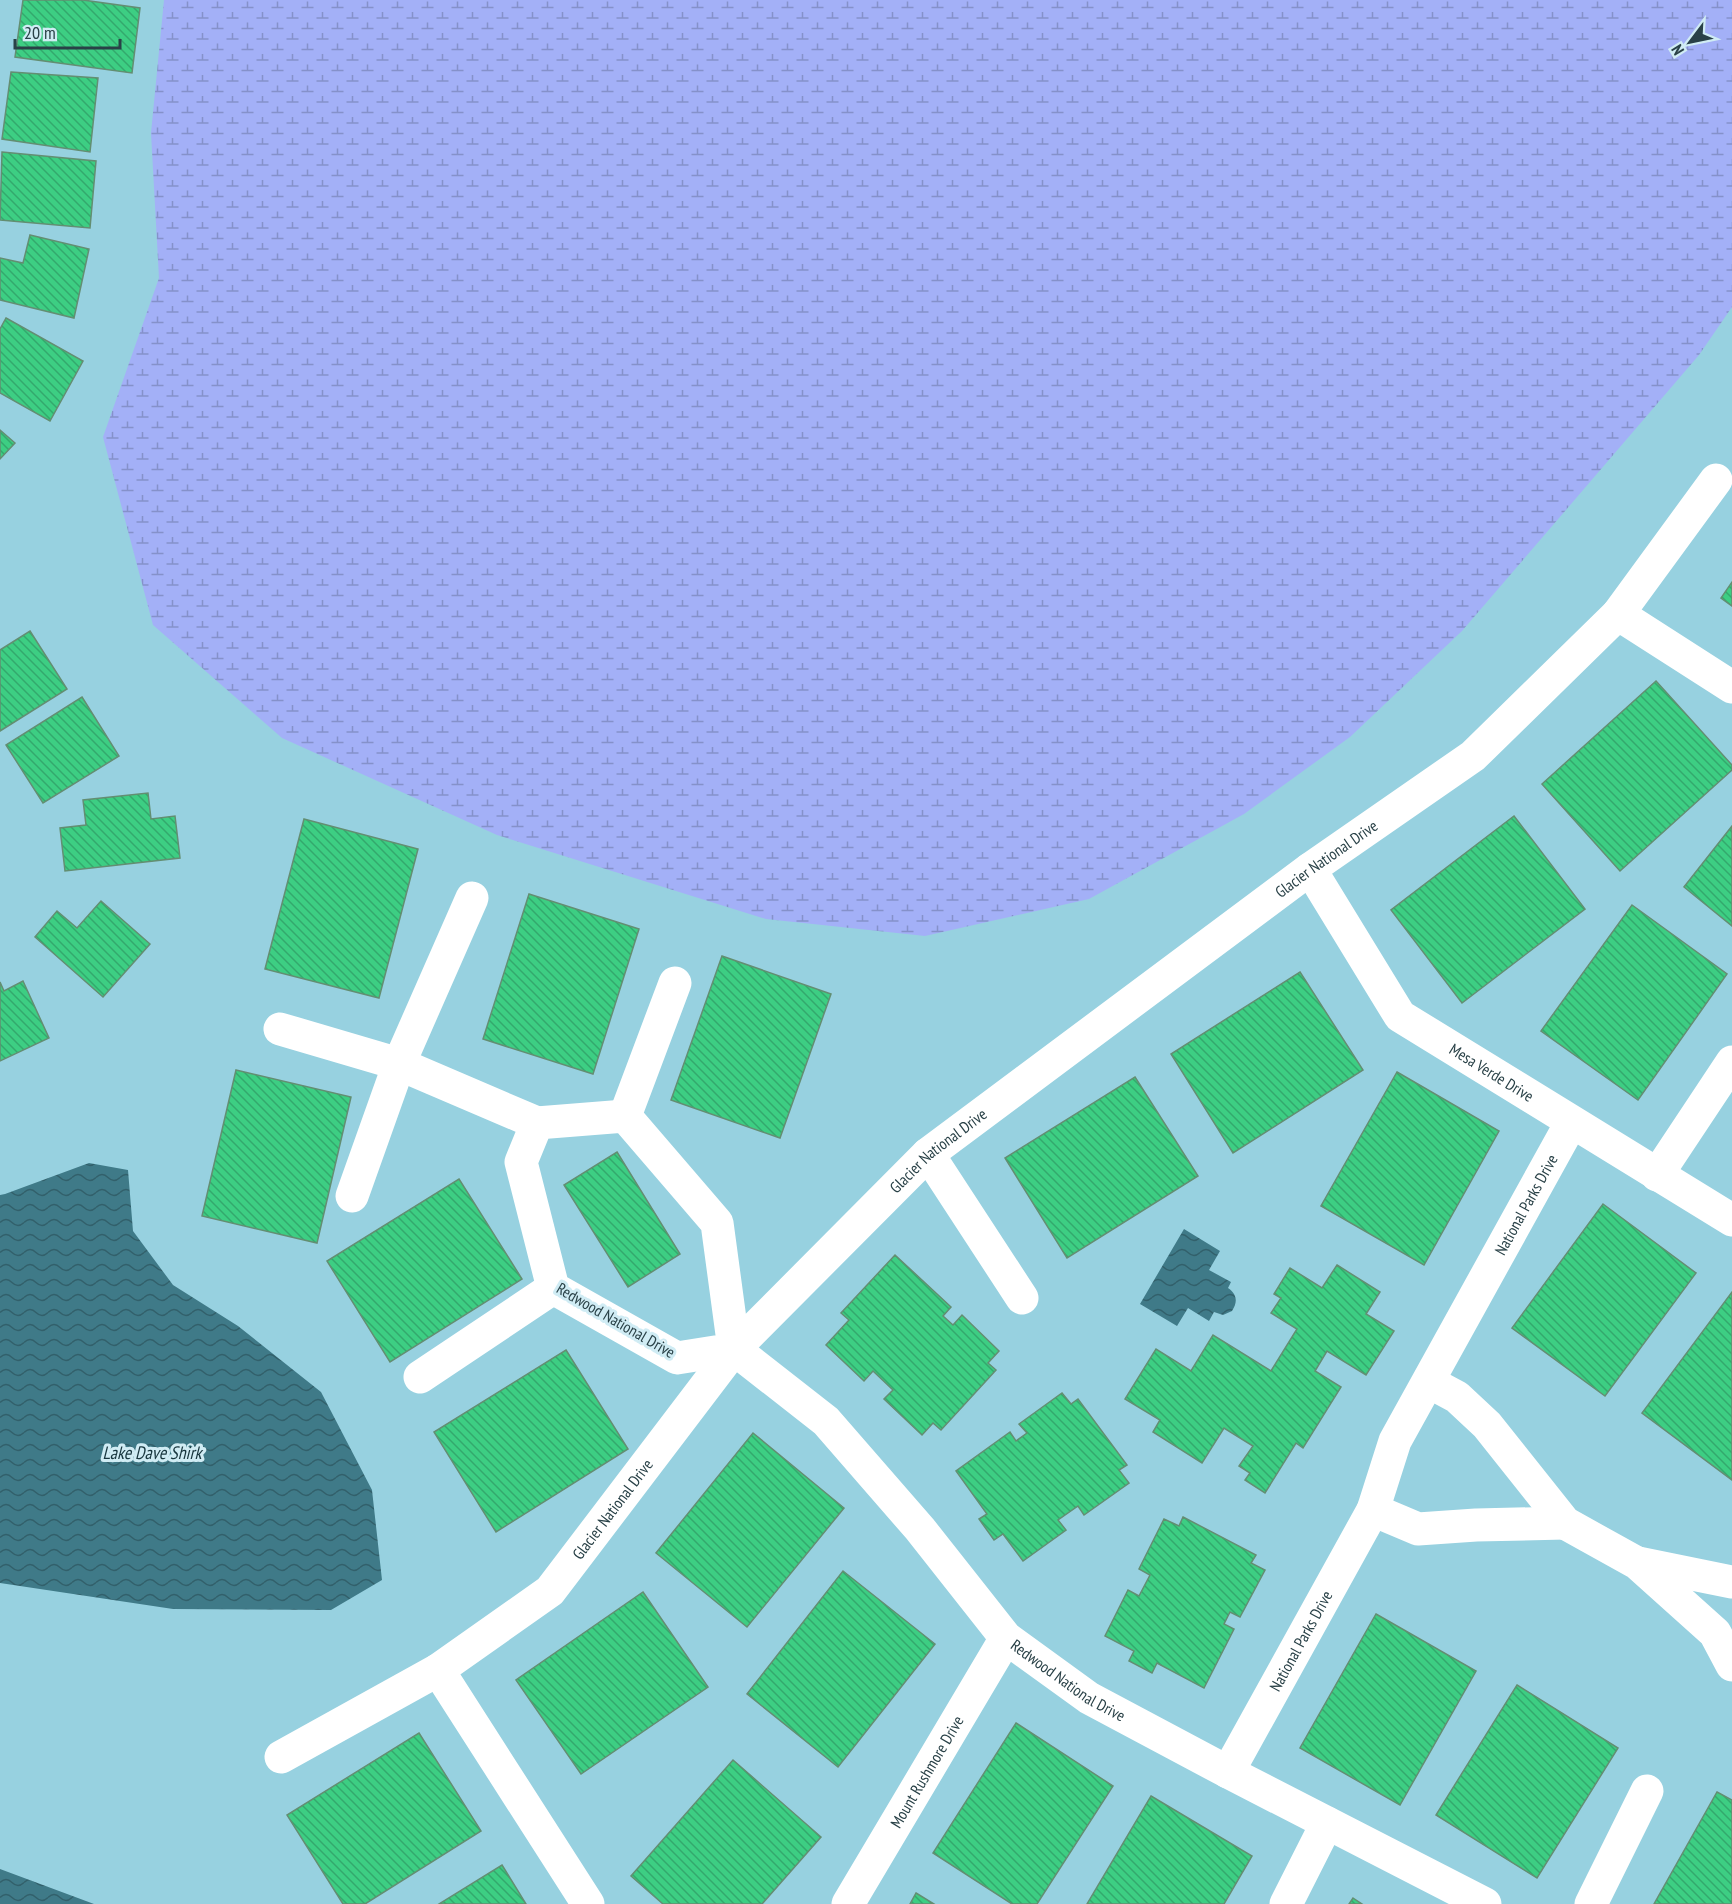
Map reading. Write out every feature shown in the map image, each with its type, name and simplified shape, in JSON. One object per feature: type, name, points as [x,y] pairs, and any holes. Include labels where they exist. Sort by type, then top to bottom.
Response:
[{"type":"street","name":"Glacier National Drive","points":[[281,1757],[438,1671],[549,1591],[734,1349],[928,1154],[1310,869],[1473,756],[1618,614],[1716,480]]},
{"type":"street","points":[[1618,614],[1732,687]]},
{"type":"street","name":"Mesa Verde Drive","points":[[1310,869],[1400,1016],[1732,1220]]},
{"type":"street","points":[[352,1196],[399,1064],[472,898]]},
{"type":"street","points":[[625,1116],[675,983]]},
{"type":"street","points":[[280,1029],[399,1064],[537,1123],[625,1116]]},
{"type":"street","points":[[1657,1175],[1732,1062]]},
{"type":"street","points":[[625,1116],[717,1223],[734,1349]]},
{"type":"street","name":"Redwood National Drive","points":[[537,1123],[521,1162],[553,1288],[677,1358],[734,1349],[826,1421],[920,1529],[1006,1638],[1089,1698],[1485,1904]]},
{"type":"street","name":"National Parks Drive","points":[[1228,1772],[1373,1510],[1395,1441],[1571,1123]]},
{"type":"street","points":[[928,1154],[1022,1298]]},
{"type":"street","points":[[420,1377],[553,1288]]},
{"type":"street","points":[[1429,1383],[1457,1397],[1487,1425],[1565,1523],[1637,1563],[1715,1633],[1732,1665]]},
{"type":"street","points":[[1373,1510],[1418,1529],[1565,1523]]},
{"type":"street","points":[[1637,1563],[1732,1582]]},
{"type":"street","name":"Mount Rushmore Drive","points":[[848,1904],[1006,1638]]},
{"type":"street","points":[[438,1671],[588,1904]]},
{"type":"street","points":[[1591,1904],[1647,1791]]},
{"type":"street","points":[[1286,1904],[1327,1823]]},
{"type":"green space","points":[[164,0],[1732,0],[1732,307],[1699,355],[1462,631],[1350,737],[1244,814],[1089,899],[925,936],[766,919],[497,835],[282,738],[153,625],[103,437],[159,278],[151,133]]},
{"type":"water","name":"Lake Dave Shirk","points":[[89,1163],[128,1170],[133,1231],[173,1285],[238,1326],[321,1392],[372,1490],[382,1580],[331,1610],[173,1609],[0,1583],[0,1195]]},
{"type":"water","points":[[1184,1229],[1220,1251],[1209,1270],[1231,1282],[1228,1288],[1236,1301],[1232,1311],[1223,1315],[1214,1312],[1209,1321],[1188,1308],[1177,1326],[1140,1304]]},
{"type":"water","points":[[0,1869],[94,1904],[0,1904]]},
{"type":"building","points":[[23,0],[83,0],[140,8],[132,73],[15,57]]},
{"type":"building","points":[[11,72],[98,78],[90,152],[2,139]]},
{"type":"building","points":[[2,152],[96,161],[90,228],[0,220]]},
{"type":"building","points":[[30,235],[89,249],[74,318],[0,300],[0,258],[23,263]]},
{"type":"building","points":[[6,318],[83,361],[50,421],[0,393],[0,329]]},
{"type":"building","points":[[0,430],[15,443],[0,459]]},
{"type":"building","points":[[1732,582],[1732,606],[1721,598]]},
{"type":"building","points":[[30,631],[67,689],[0,731],[0,650]]},
{"type":"building","points":[[1656,681],[1732,765],[1732,770],[1620,871],[1542,784]]},
{"type":"building","points":[[82,697],[119,756],[43,803],[6,745]]},
{"type":"building","points":[[148,793],[151,819],[175,816],[180,858],[65,871],[60,828],[86,825],[83,800]]},
{"type":"building","points":[[1514,816],[1585,909],[1462,1003],[1391,910]]},
{"type":"building","points":[[304,819],[418,849],[379,998],[265,969]]},
{"type":"building","points":[[1732,826],[1732,926],[1684,887]]},
{"type":"building","points":[[529,894],[639,929],[593,1074],[483,1039]]},
{"type":"building","points":[[101,901],[150,944],[103,997],[35,937],[57,911],[77,928]]},
{"type":"building","points":[[1632,905],[1727,974],[1638,1100],[1541,1031]]},
{"type":"building","points":[[722,956],[831,994],[780,1138],[671,1100]]},
{"type":"building","points":[[1300,972],[1363,1070],[1233,1153],[1171,1054]]},
{"type":"building","points":[[23,981],[49,1038],[0,1061],[0,982],[4,991]]},
{"type":"building","points":[[236,1070],[351,1097],[317,1243],[202,1216]]},
{"type":"building","points":[[1397,1072],[1499,1131],[1424,1265],[1321,1206]]},
{"type":"building","points":[[1135,1077],[1198,1176],[1067,1258],[1005,1158]]},
{"type":"building","points":[[617,1152],[680,1254],[628,1287],[564,1185]]},
{"type":"building","points":[[459,1179],[522,1279],[390,1362],[327,1261]]},
{"type":"building","points":[[1603,1204],[1696,1273],[1605,1396],[1512,1328]]},
{"type":"building","points":[[895,1255],[951,1307],[943,1316],[953,1325],[962,1315],[999,1351],[988,1363],[996,1370],[941,1430],[933,1423],[922,1435],[884,1399],[893,1390],[873,1371],[864,1381],[826,1345],[849,1320],[841,1313]]},
{"type":"building","points":[[1337,1265],[1380,1292],[1366,1314],[1394,1331],[1366,1375],[1327,1351],[1315,1371],[1341,1387],[1303,1448],[1296,1443],[1265,1493],[1245,1480],[1250,1473],[1239,1466],[1253,1446],[1224,1428],[1202,1463],[1153,1432],[1160,1420],[1125,1399],[1156,1349],[1191,1371],[1213,1335],[1271,1371],[1297,1329],[1271,1313],[1281,1298],[1274,1294],[1290,1268],[1322,1288]]},
{"type":"building","points":[[1732,1292],[1732,1480],[1642,1413]]},
{"type":"building","points":[[566,1350],[628,1449],[496,1532],[434,1432]]},
{"type":"building","points":[[1062,1393],[1071,1404],[1078,1399],[1127,1465],[1119,1470],[1129,1483],[1084,1515],[1078,1506],[1058,1520],[1066,1530],[1023,1561],[1003,1534],[994,1540],[979,1519],[987,1514],[956,1471],[1010,1432],[1016,1441],[1027,1433],[1019,1424]]},
{"type":"building","points":[[753,1433],[844,1508],[747,1627],[656,1553]]},
{"type":"building","points":[[1183,1517],[1256,1555],[1251,1563],[1265,1570],[1240,1617],[1230,1612],[1224,1624],[1234,1629],[1204,1688],[1157,1663],[1152,1673],[1129,1661],[1134,1651],[1105,1636],[1128,1590],[1139,1596],[1150,1575],[1139,1569],[1164,1519],[1179,1526]]},
{"type":"building","points":[[843,1571],[935,1644],[838,1767],[747,1694]]},
{"type":"building","points":[[643,1592],[708,1687],[581,1774],[516,1680]]},
{"type":"building","points":[[1376,1614],[1476,1671],[1400,1805],[1300,1748]]},
{"type":"building","points":[[1517,1685],[1618,1748],[1537,1878],[1436,1815]]},
{"type":"building","points":[[1016,1723],[1113,1786],[1037,1904],[1012,1904],[933,1853]]},
{"type":"building","points":[[419,1733],[481,1831],[365,1904],[343,1904],[287,1815]]},
{"type":"building","points":[[733,1760],[821,1837],[762,1904],[663,1904],[631,1876]]},
{"type":"building","points":[[1717,1792],[1732,1800],[1732,1904],[1654,1904]]},
{"type":"building","points":[[1151,1796],[1252,1856],[1224,1904],[1087,1904]]},
{"type":"building","points":[[502,1865],[526,1904],[439,1904]]},
{"type":"building","points":[[916,1893],[934,1904],[910,1904]]},
{"type":"building","points":[[1353,1898],[1362,1904],[1349,1904]]}]
